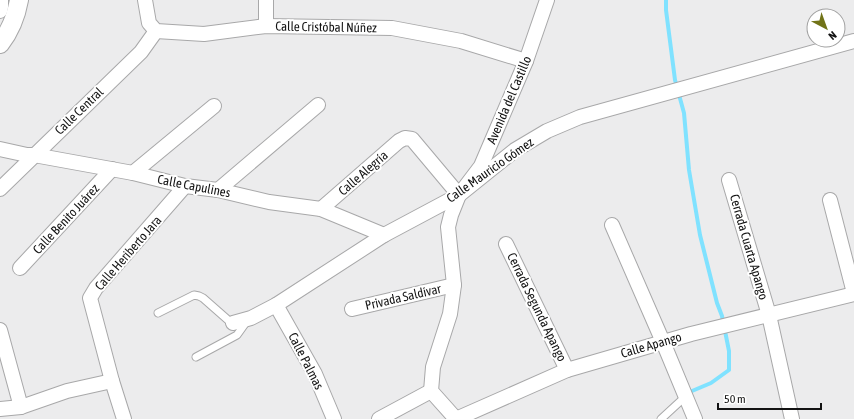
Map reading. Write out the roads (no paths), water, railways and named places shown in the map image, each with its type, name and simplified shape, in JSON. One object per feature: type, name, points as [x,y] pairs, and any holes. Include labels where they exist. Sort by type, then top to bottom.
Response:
[{"type":"street","points":[[0,44],[7,36],[16,15],[19,0]]},
{"type":"street","points":[[145,0],[149,23],[156,31]]},
{"type":"street","points":[[266,0],[266,26]]},
{"type":"street","name":"Avenida del Castillo","points":[[431,391],[433,367],[450,314],[454,285],[448,227],[451,215],[459,195],[482,166],[526,61],[547,0]]},
{"type":"street","name":"Calle Cristóbal Núñez","points":[[156,31],[204,34],[266,26],[392,28],[460,41],[526,61]]},
{"type":"street","name":"Calle Central","points":[[0,189],[141,52],[156,31]]},
{"type":"street","name":"Calle Mauricio Gómez","points":[[233,323],[250,318],[276,305],[384,235],[459,195],[515,150],[547,131],[580,117],[854,41]]},
{"type":"street","points":[[218,190],[318,105]]},
{"type":"street","points":[[133,173],[214,106]]},
{"type":"street","name":"Calle Alegría","points":[[321,209],[399,141],[405,138],[412,139],[459,195]]},
{"type":"street","name":"Calle Capulines","points":[[0,149],[133,173],[185,186],[218,190],[270,202],[321,209],[384,235]]},
{"type":"street","name":"Calle Benito Juárez","points":[[20,268],[112,169]]},
{"type":"street","name":"Cerrada Cuarta Apango","points":[[729,180],[769,315],[792,419]]},
{"type":"street","name":"Calle Heriberto Jara","points":[[124,419],[112,381],[90,298],[96,288],[185,186]]},
{"type":"street","points":[[830,200],[854,294]]},
{"type":"street","points":[[612,225],[695,419]]},
{"type":"street","name":"Cerrada Segunda Apango","points":[[506,244],[567,370]]},
{"type":"street","name":"Privada Saldívar","points":[[352,309],[454,285]]},
{"type":"street","name":"Calle Apango","points":[[456,419],[567,370],[691,334],[854,294]]},
{"type":"street","name":"Calle Palmas","points":[[276,305],[315,374],[334,419]]},
{"type":"street","points":[[0,330],[22,407]]},
{"type":"street","points":[[0,409],[22,407],[67,391],[112,381]]},
{"type":"street","points":[[379,419],[431,391],[456,419]]},
{"type":"lane","name":"Calle Mauricio Gómez","points":[[158,313],[194,295],[203,298],[233,323]]},
{"type":"lane","points":[[196,357],[237,335],[250,318]]},
{"type":"lane","points":[[661,419],[686,396]]},
{"type":"waterway","points":[[666,0],[675,80],[684,113],[689,170],[700,235],[717,303],[722,316],[729,351],[729,370],[711,383],[692,391]]}]
